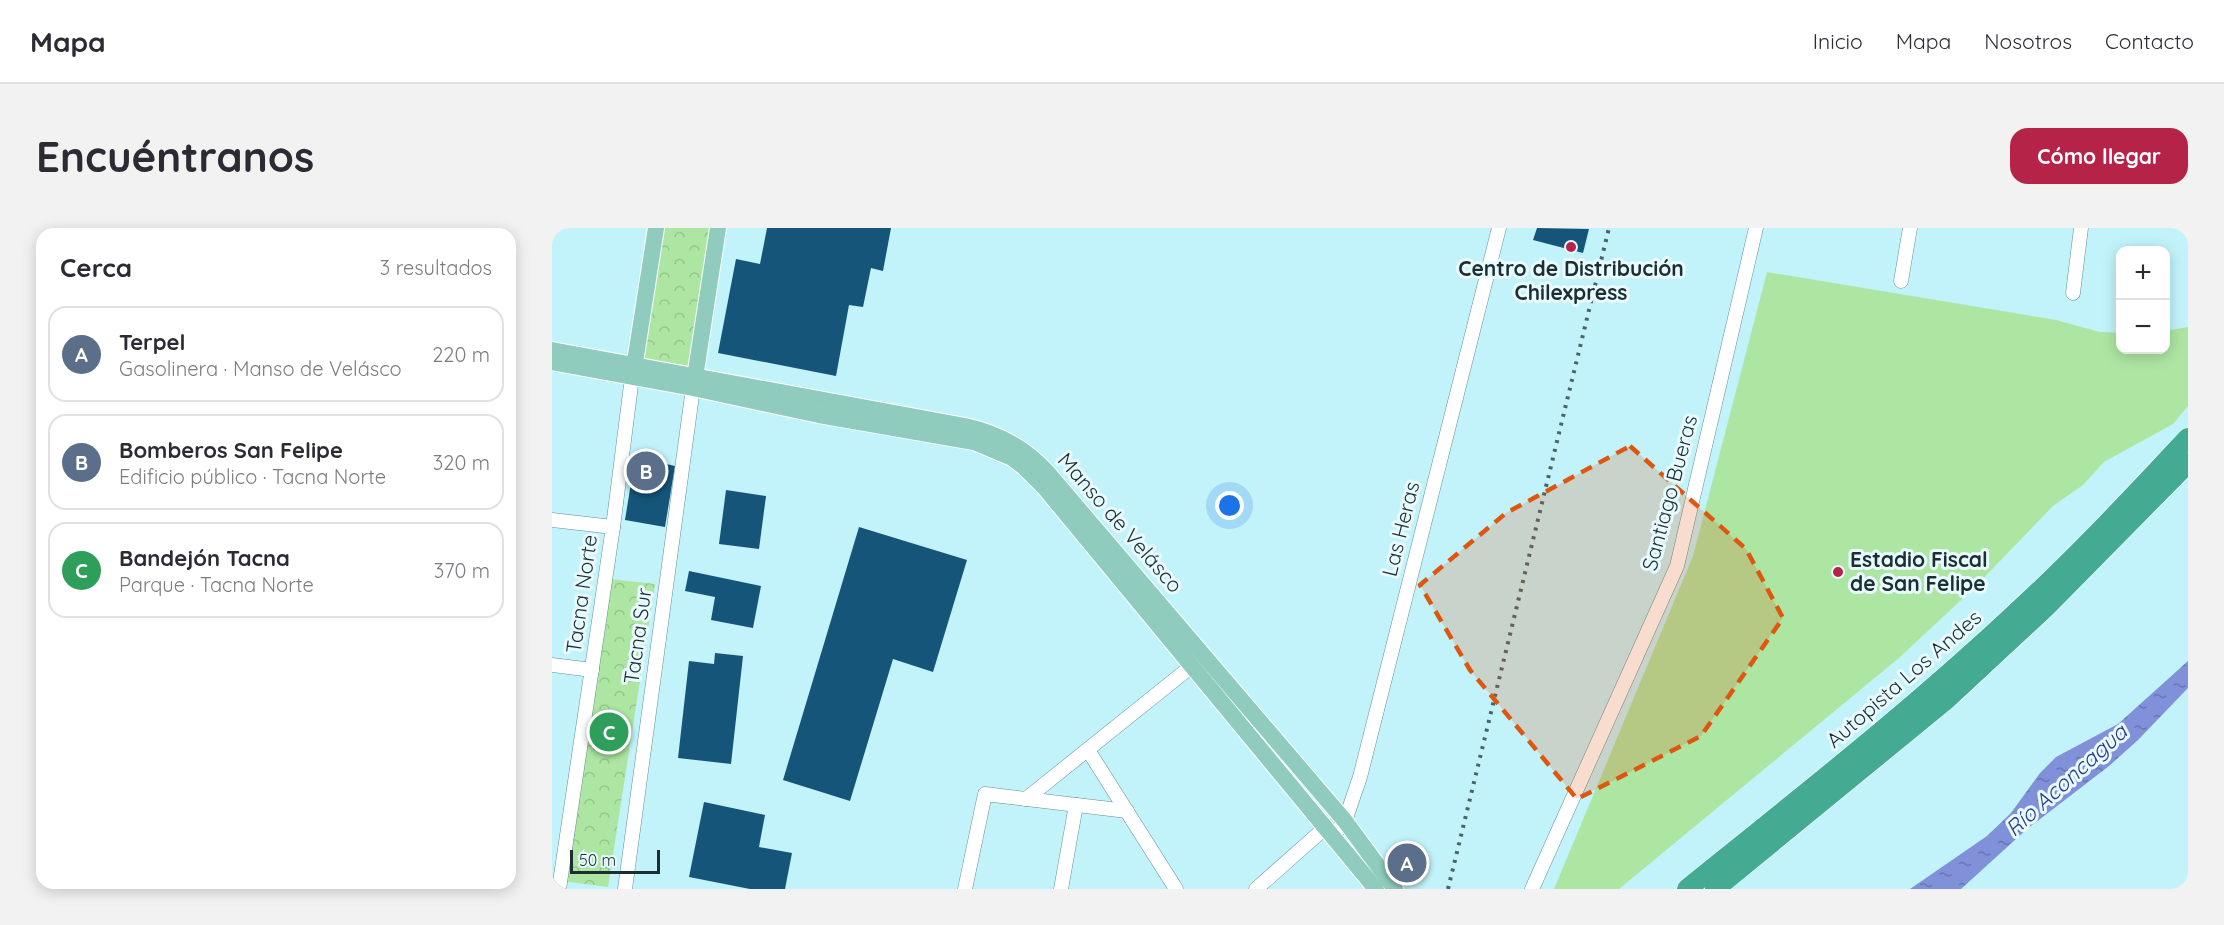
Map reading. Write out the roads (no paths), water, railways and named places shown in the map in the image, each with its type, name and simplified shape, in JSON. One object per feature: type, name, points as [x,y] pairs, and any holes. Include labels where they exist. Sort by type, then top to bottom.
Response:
[{"type":"highway","name":"Autopista Los Andes","points":[[1687,889],[1880,733],[1970,655],[2054,577],[2188,438]]},
{"type":"highway","name":"Autopista Los Andes","points":[[1715,889],[1947,699],[2046,607],[2188,463]]},
{"type":"main road","points":[[634,371],[656,228]]},
{"type":"main road","points":[[552,350],[634,371],[694,382],[718,228]]},
{"type":"main road","points":[[552,362],[634,371]]},
{"type":"main road","name":"Manso de Velásco","points":[[694,382],[819,415],[974,442],[999,451],[1024,467],[1044,487],[1193,665],[1376,889]]},
{"type":"main road","name":"Manso de Velásco","points":[[694,382],[971,428],[1003,438],[1027,452],[1047,472],[1345,821],[1395,889]]},
{"type":"street","name":"Las Heras","points":[[1256,889],[1345,821],[1360,777],[1498,228]]},
{"type":"street","name":"Santiago Bueras","points":[[1532,889],[1677,566],[1756,228]]},
{"type":"street","points":[[1901,281],[1910,228]]},
{"type":"street","points":[[2073,294],[2081,228]]},
{"type":"street","name":"Tacna Norte","points":[[557,884],[614,527],[634,371]]},
{"type":"street","name":"Tacna Sur","points":[[625,889],[694,382]]},
{"type":"street","points":[[552,520],[614,527]]},
{"type":"street","points":[[552,665],[592,670]]},
{"type":"street","points":[[1026,799],[1193,665]]},
{"type":"street","points":[[1088,750],[1176,889]]},
{"type":"street","points":[[965,889],[985,794],[1127,812]]},
{"type":"street","points":[[1061,889],[1076,805]]},
{"type":"water","name":"Río Aconcagua","points":[[2188,661],[2188,688],[2138,740],[2109,766],[2027,829],[1961,889],[1910,889],[1987,836],[2011,813],[2040,773],[2056,757],[2118,724]]},
{"type":"railway","points":[[1448,889],[1609,228]]},
{"type":"place","name":"Centro de Distribución Chilexpress","points":[[1571,247]]},
{"type":"place","name":"Bomberos San Felipe","points":[[646,471]]},
{"type":"place","name":"Estadio Fiscal de San Felipe","points":[[1838,572]]},
{"type":"place","name":"Bandejón Tacna","points":[[609,732]]},
{"type":"place","name":"Terpel","points":[[1407,863]]}]
